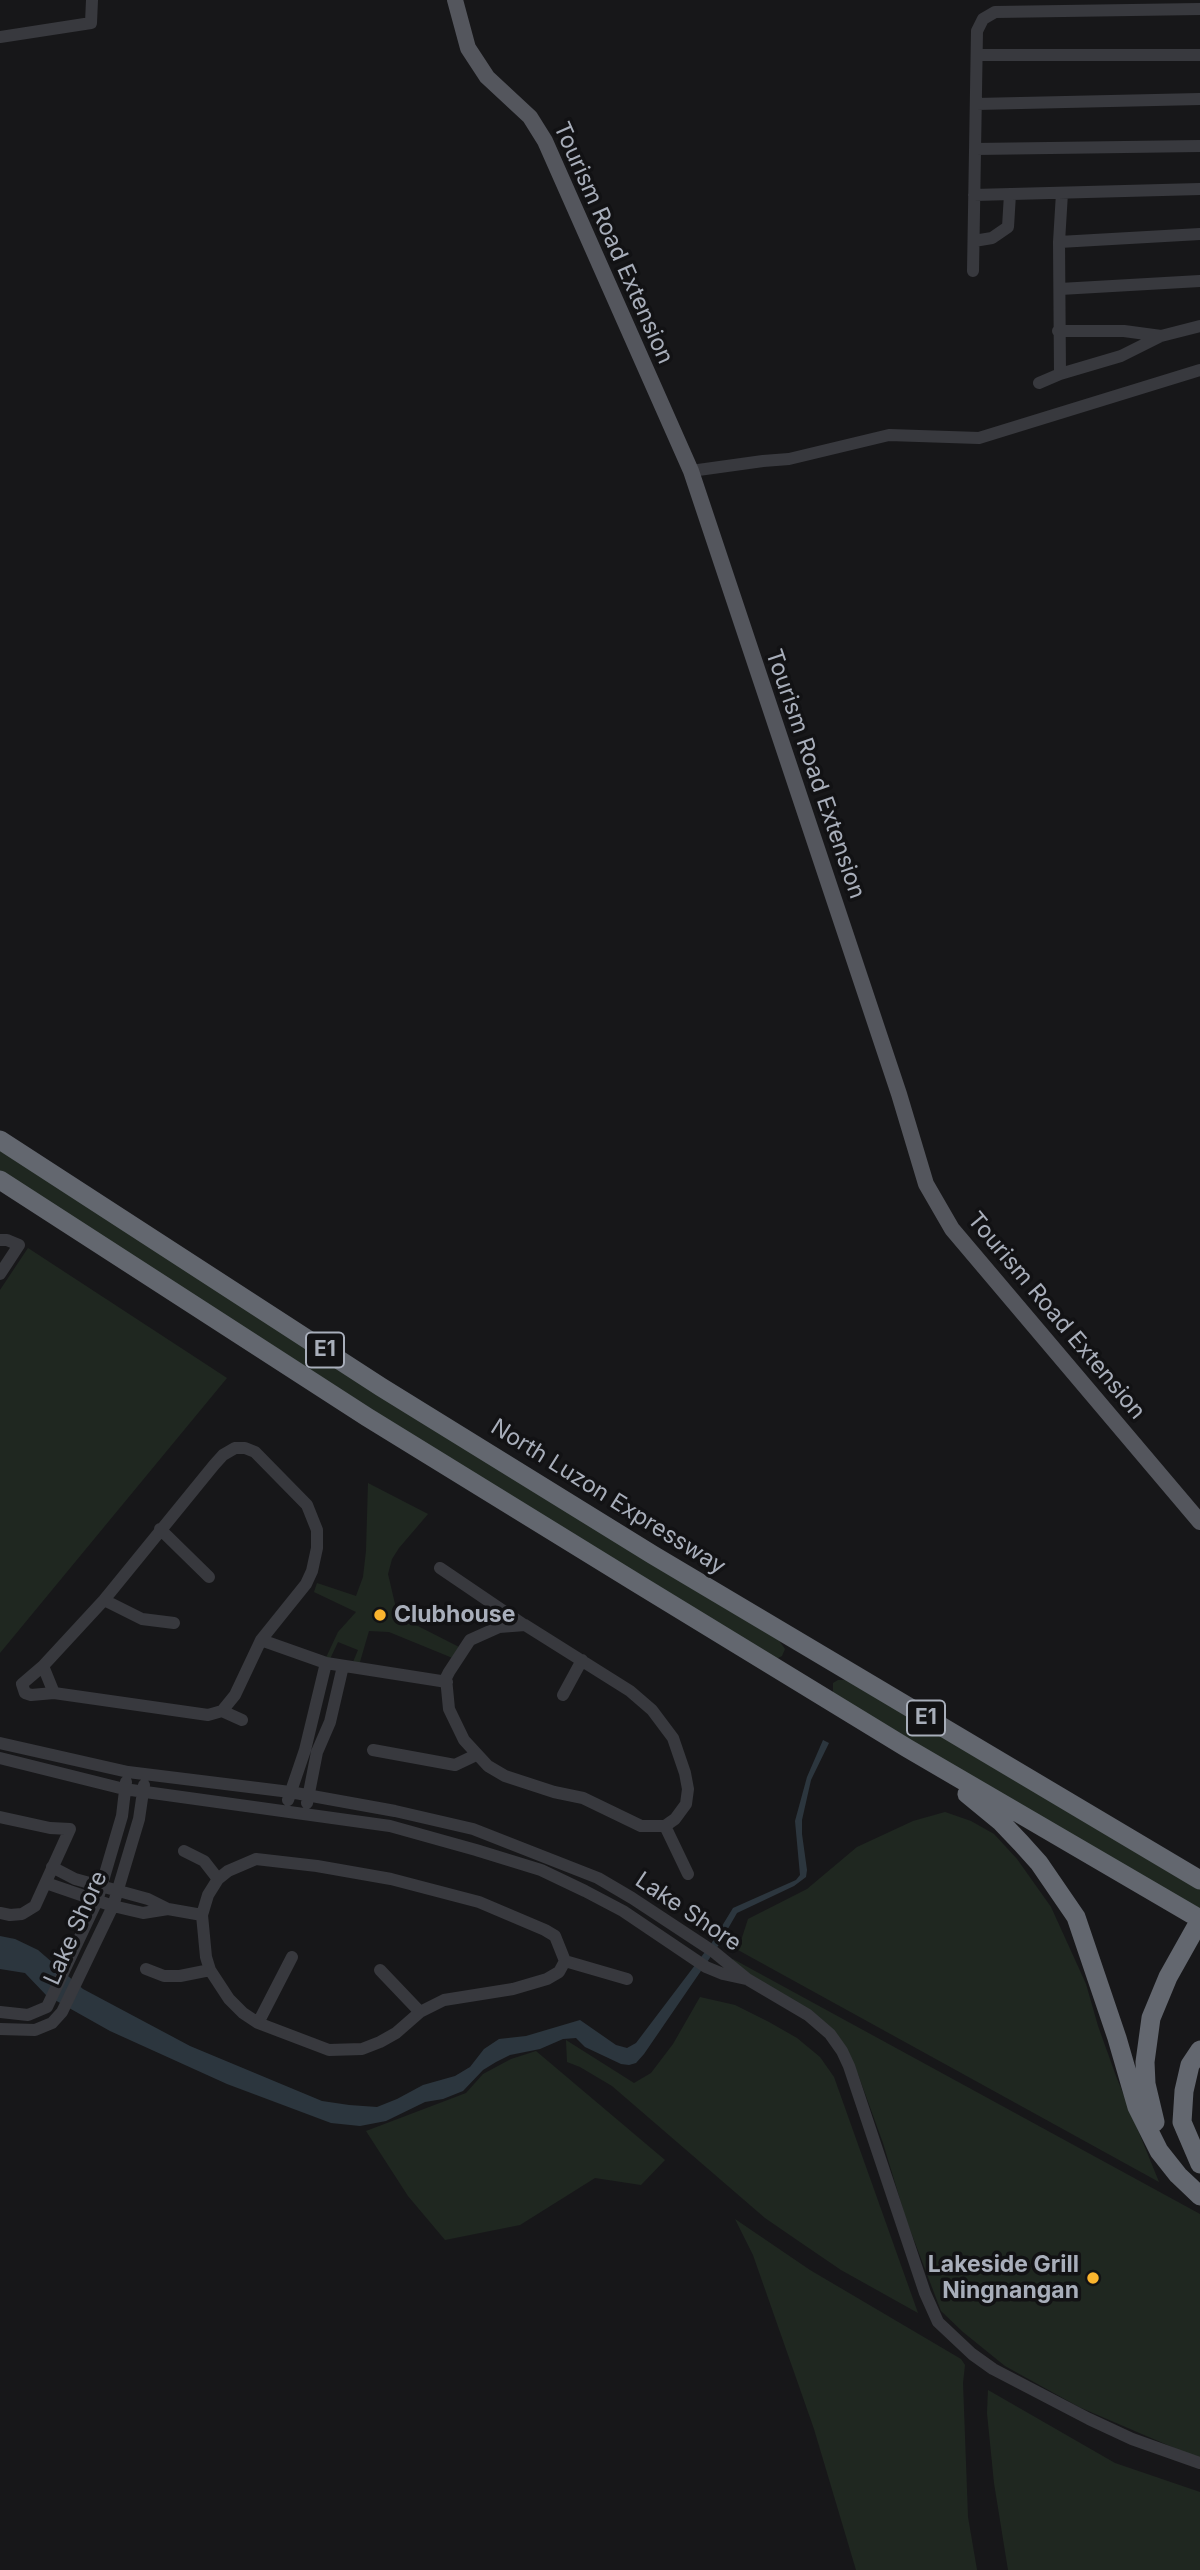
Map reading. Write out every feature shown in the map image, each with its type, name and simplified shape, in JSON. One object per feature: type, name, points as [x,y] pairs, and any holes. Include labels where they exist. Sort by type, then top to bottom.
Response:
[{"type":"highway","name":"North Luzon Expressway","points":[[0,1140],[381,1387],[606,1526],[1200,1880]]},
{"type":"highway","name":"E1","points":[[0,1180],[368,1417],[907,1748],[1200,1919]]},
{"type":"highway","points":[[907,1748],[1001,1822],[1038,1863],[1061,1894],[1076,1917],[1087,1945],[1137,2107],[1146,2127],[1167,2162],[1199,2184]]},
{"type":"highway","points":[[1199,2184],[1167,2148],[1153,2117],[1146,2084],[1145,2062],[1151,2018],[1158,1997],[1200,1919]]},
{"type":"highway","points":[[1199,2184],[1182,2122],[1184,2091],[1190,2065],[1200,2050]]},
{"type":"main road","name":"Tourism Road Extension","points":[[455,0],[468,48],[487,77],[530,117],[545,141],[691,471],[899,1094],[926,1184],[952,1229],[1200,1522]]},
{"type":"street","points":[[0,37],[92,23],[92,0]]},
{"type":"street","points":[[973,271],[977,31],[984,19],[995,12],[1200,9]]},
{"type":"street","points":[[977,55],[1200,55]]},
{"type":"street","points":[[976,104],[1200,99]]},
{"type":"street","points":[[975,149],[1200,146]]},
{"type":"street","points":[[974,195],[1200,189]]},
{"type":"street","points":[[1059,374],[1059,242],[1062,193]]},
{"type":"street","points":[[974,242],[992,238],[1008,227],[1010,194]]},
{"type":"street","points":[[1059,242],[1200,234]]},
{"type":"street","points":[[1060,289],[1200,281]]},
{"type":"street","points":[[1039,383],[1059,374],[1121,356],[1161,336],[1200,326]]},
{"type":"street","points":[[1058,331],[1124,331],[1161,336]]},
{"type":"street","points":[[691,471],[789,459],[889,435],[979,438],[1200,370]]},
{"type":"street","points":[[0,1240],[1,1238],[19,1245],[0,1274]]},
{"type":"street","points":[[235,1448],[256,1452],[293,1489],[313,1516],[317,1530],[317,1548],[306,1584],[261,1640],[235,1695],[222,1711],[208,1715],[54,1693],[31,1695],[22,1689],[22,1684],[43,1666],[104,1600],[223,1455],[235,1448]]},
{"type":"street","points":[[160,1529],[209,1577]]},
{"type":"street","points":[[440,1568],[524,1626],[630,1691],[652,1710],[673,1738],[688,1789],[682,1812],[665,1826],[641,1826],[583,1798],[505,1776],[476,1755],[464,1740],[449,1709],[449,1672],[470,1640],[499,1627],[524,1626]]},
{"type":"street","points":[[104,1600],[142,1619],[174,1623]]},
{"type":"street","points":[[261,1640],[326,1663],[447,1682]]},
{"type":"street","points":[[563,1695],[582,1660]]},
{"type":"street","points":[[305,1814],[311,1750],[326,1663]]},
{"type":"street","points":[[43,1666],[54,1693]]},
{"type":"street","points":[[285,1810],[290,1792],[311,1750],[330,1722],[343,1666]]},
{"type":"street","points":[[222,1711],[242,1720]]},
{"type":"street","name":"Lake Shore","points":[[0,1743],[128,1772],[290,1792],[395,1811],[473,1829],[598,1878],[714,1952],[747,1979]]},
{"type":"street","points":[[373,1750],[455,1765],[476,1755]]},
{"type":"street","name":"Lake Shore","points":[[0,1758],[142,1793],[390,1826],[541,1870],[623,1911],[706,1967],[747,1979]]},
{"type":"street","name":"Lake Shore","points":[[0,2012],[28,2015],[44,2009],[67,1966],[102,1887],[122,1816],[128,1772]]},
{"type":"street","name":"Lake Shore","points":[[52,2023],[62,2012],[113,1906],[139,1819],[146,1775]]},
{"type":"street","points":[[0,1817],[50,1828],[70,1829],[35,1906],[10,1916],[0,1913]]},
{"type":"street","points":[[665,1826],[688,1874]]},
{"type":"street","points":[[184,1851],[204,1861],[218,1879]]},
{"type":"street","points":[[256,1860],[317,1866],[391,1879],[479,1902],[555,1936],[565,1961],[559,1972],[547,1979],[513,1989],[444,2000],[421,2012],[396,2033],[362,2049],[329,2050],[258,2023],[229,1999],[210,1970],[202,1915],[208,1895],[218,1879],[241,1864],[256,1860]]},
{"type":"street","points":[[52,1867],[75,1879],[156,1902],[168,1909]]},
{"type":"street","points":[[46,1882],[97,1901],[143,1913],[168,1909],[202,1915]]},
{"type":"street","points":[[258,2023],[292,1957]]},
{"type":"street","points":[[565,1961],[627,1979]]},
{"type":"street","points":[[146,1969],[172,1976],[210,1970]]},
{"type":"street","points":[[380,1970],[421,2012]]},
{"type":"street","points":[[747,1979],[808,2015],[830,2034],[842,2051],[925,2293],[938,2322],[972,2354],[993,2369],[1132,2439],[1200,2463]]},
{"type":"street","points":[[0,2029],[35,2030],[52,2023],[44,2009]]},
{"type":"shaded area","points":[[0,1145],[775,1635],[785,1649],[782,1656],[776,1659],[548,1522],[0,1171]]},
{"type":"shaded area","points":[[28,1248],[227,1378],[0,1653],[0,1290]]},
{"type":"shaded area","points":[[368,1483],[428,1514],[399,1548],[392,1559],[388,1574],[395,1604],[401,1615],[461,1648],[455,1659],[389,1632],[369,1631],[357,1672],[351,1667],[358,1650],[338,1642],[330,1659],[323,1664],[338,1632],[356,1612],[314,1592],[317,1583],[356,1596],[363,1577],[366,1551]]},
{"type":"shaded area","points":[[848,1680],[1200,1887],[1200,1913],[833,1695],[833,1683]]},
{"type":"shaded area","points":[[823,1740],[829,1743],[811,1780],[802,1820],[806,1877],[794,1886],[737,1913],[718,1946],[644,2054],[636,2063],[629,2065],[621,2064],[585,2047],[576,2038],[563,2039],[540,2049],[510,2055],[483,2070],[463,2091],[443,2099],[425,2102],[386,2121],[360,2126],[331,2123],[227,2084],[110,2031],[46,1995],[25,1973],[0,1969],[0,1936],[15,1939],[38,1950],[83,1989],[190,2046],[322,2101],[349,2105],[377,2107],[423,2085],[455,2076],[470,2067],[484,2049],[499,2039],[526,2036],[580,2020],[616,2045],[627,2048],[636,2043],[711,1944],[733,1908],[796,1880],[800,1875],[795,1821],[807,1777]]},
{"type":"shaded area","points":[[945,1812],[971,1821],[994,1834],[1017,1859],[1051,1907],[1086,1984],[1116,2076],[1159,2182],[738,1950],[748,1919],[807,1889],[857,1847],[913,1821]]},
{"type":"shaded area","points":[[733,1959],[1200,2214],[1200,2459],[1079,2407],[1005,2366],[941,2311],[906,2219],[858,2074],[842,2046],[729,1967]]},
{"type":"shaded area","points":[[700,1997],[735,2005],[797,2038],[820,2057],[834,2077],[918,2313],[841,2270],[765,2218],[612,2086],[567,2062],[566,2040],[634,2083],[651,2073],[673,2044]]},
{"type":"shaded area","points":[[536,2051],[665,2160],[641,2185],[595,2178],[520,2225],[445,2240],[408,2196],[366,2131],[466,2093],[483,2074],[511,2059]]},
{"type":"shaded area","points":[[735,2219],[810,2270],[961,2359],[965,2365],[963,2383],[968,2517],[977,2570],[856,2570],[814,2429],[753,2255]]},
{"type":"shaded area","points":[[988,2390],[1115,2463],[1200,2492],[1200,2570],[1008,2570],[994,2483],[987,2413]]},
{"type":"place","name":"Clubhouse","points":[[380,1615]]},
{"type":"place","name":"Lakeside Grill Ningnangan","points":[[1093,2278]]}]
